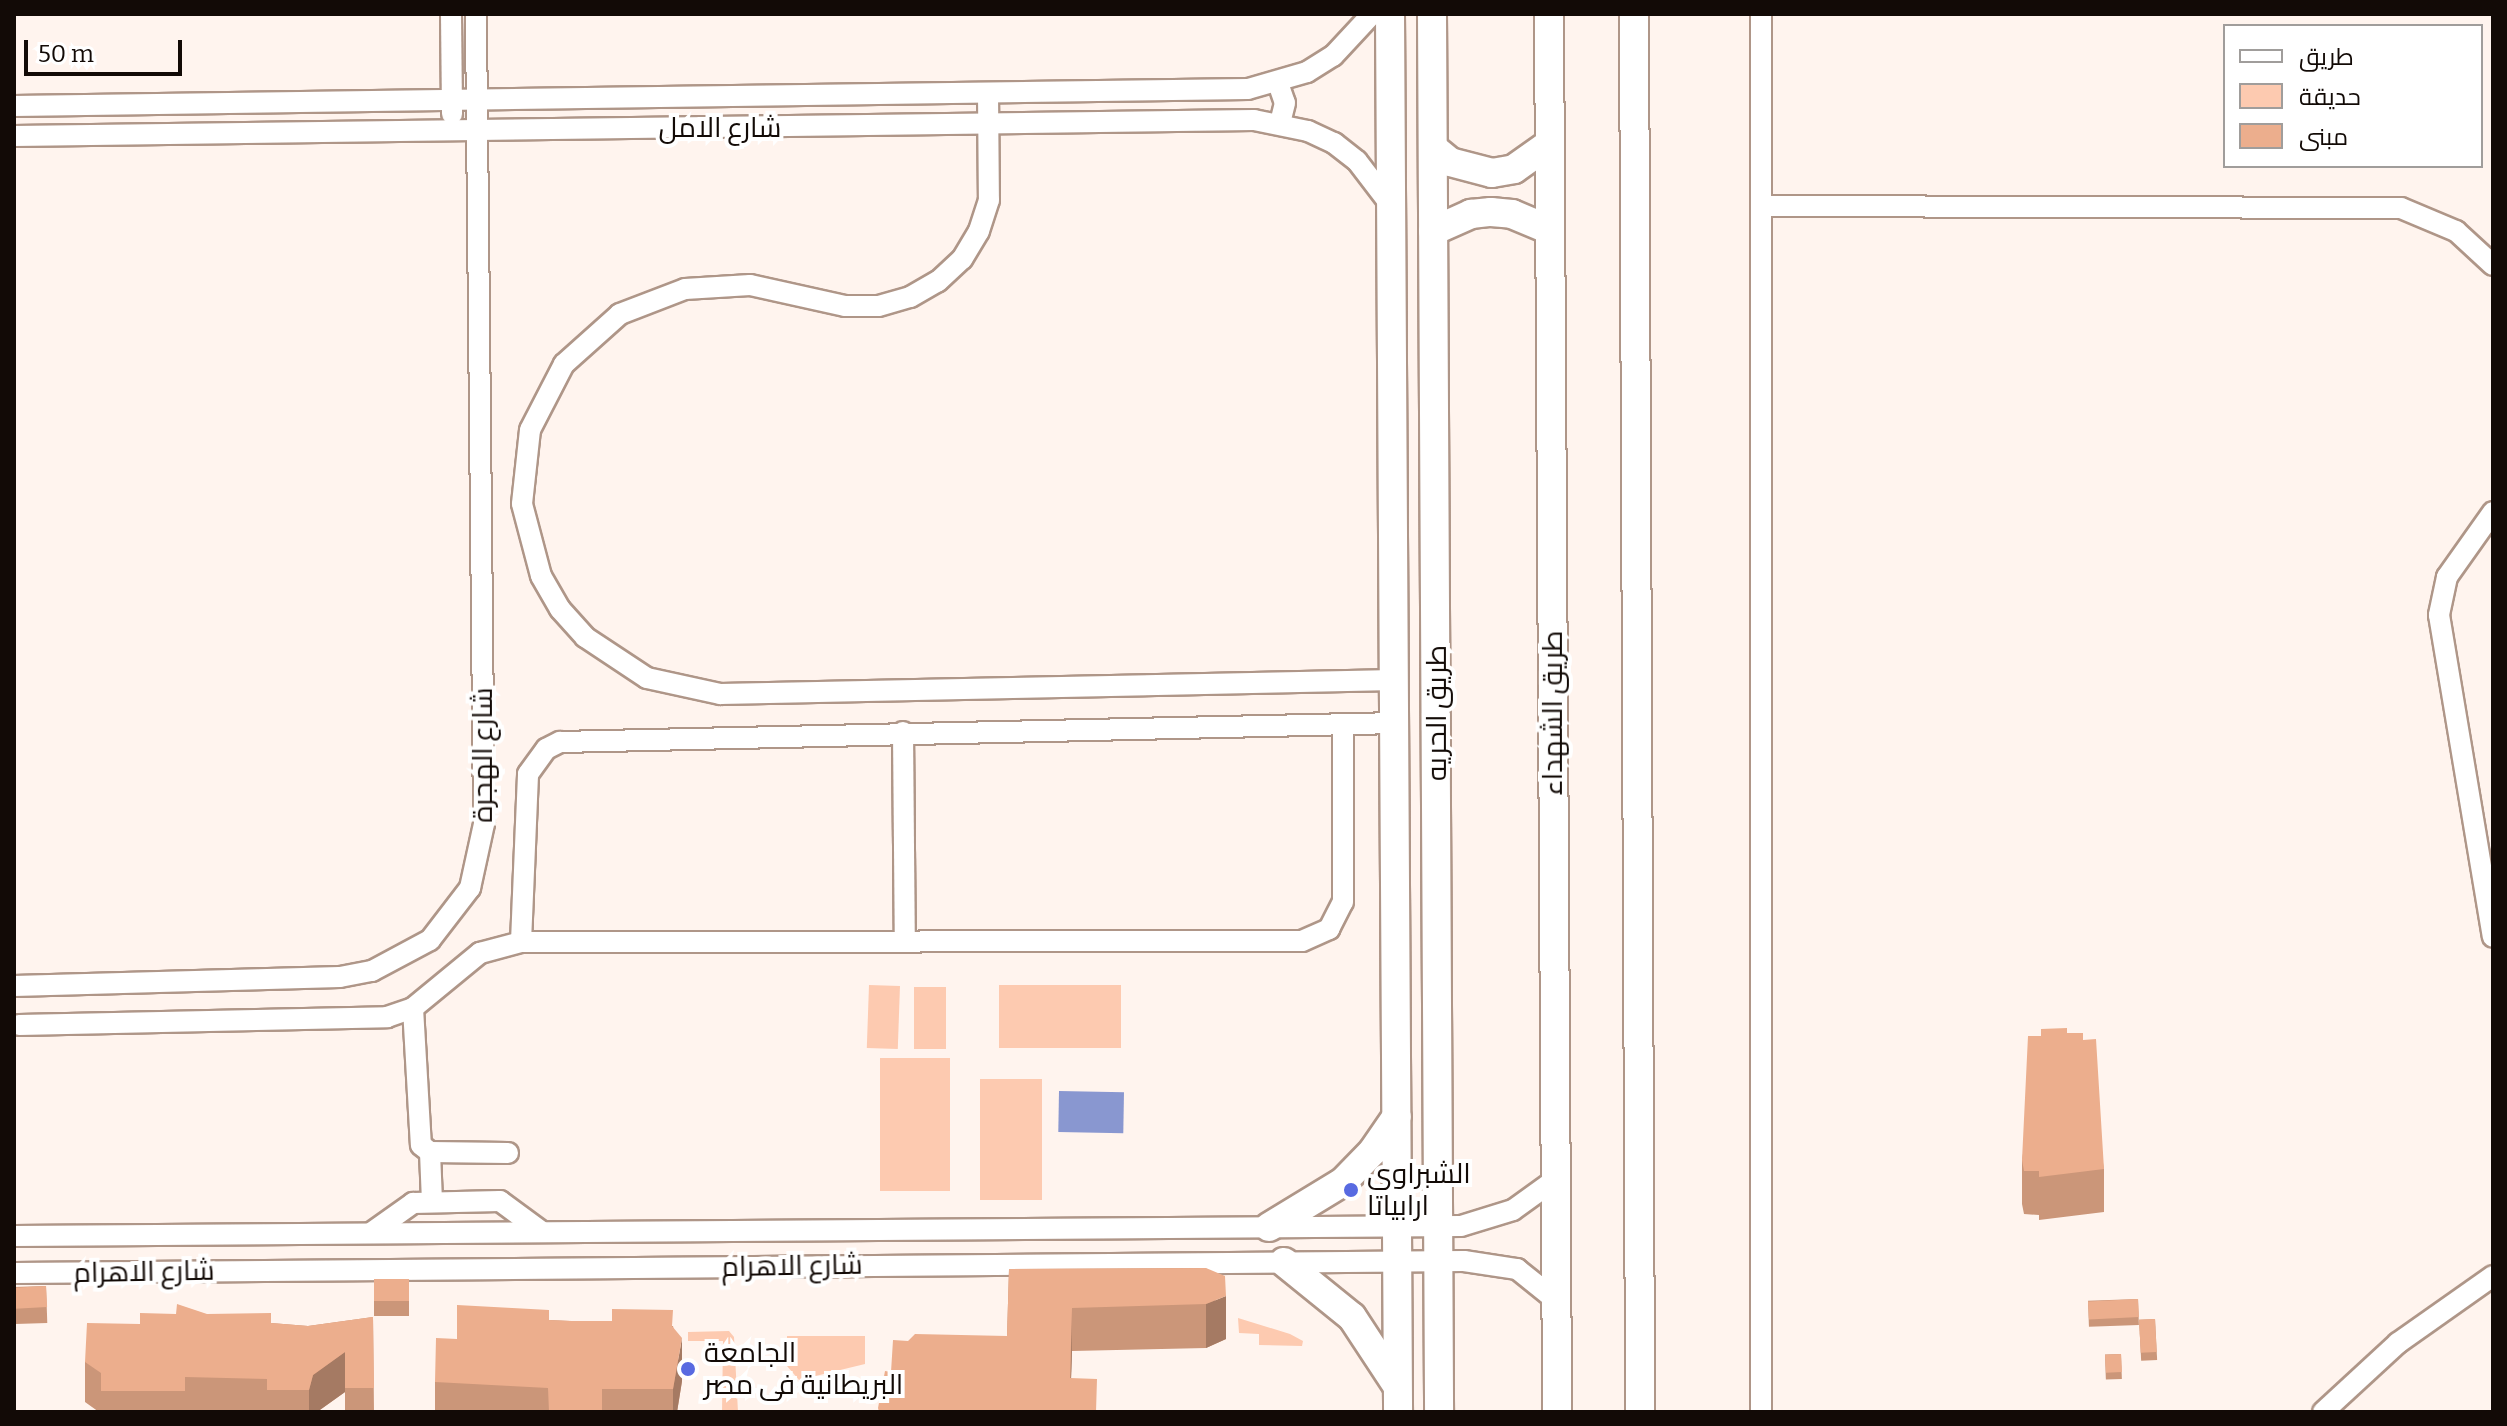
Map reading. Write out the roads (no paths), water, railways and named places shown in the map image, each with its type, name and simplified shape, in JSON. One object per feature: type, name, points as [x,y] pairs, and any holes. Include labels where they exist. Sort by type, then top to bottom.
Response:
[{"type":"street","points":[[451,14],[452,129]]},
{"type":"street","name":"شارع الهجرة","points":[[14,986],[340,977],[372,971],[430,940],[470,888],[484,824],[476,14]]},
{"type":"street","name":"شارع الامل","points":[[14,106],[1248,89],[1278,83],[1333,56],[1372,14]]},
{"type":"street","name":"طريق الحريه","points":[[1390,14],[1398,1400]]},
{"type":"street","name":"طريق الحريه","points":[[1432,14],[1439,1412]]},
{"type":"street","name":"طريق الشهداء","points":[[1549,14],[1557,1412]]},
{"type":"street","points":[[1634,14],[1640,1412]]},
{"type":"street","points":[[1761,14],[1761,1412]]},
{"type":"street","points":[[1278,83],[1285,103],[1280,123]]},
{"type":"street","points":[[988,93],[989,200],[979,231],[962,259],[938,281],[910,297],[878,306],[845,306],[750,285],[685,289],[620,314],[564,364],[530,430],[522,492],[528,541],[560,609],[585,637],[636,672],[683,689],[720,694],[1436,680]]},
{"type":"street","name":"شارع الامل","points":[[14,136],[452,129],[1280,123],[1308,131],[1357,161],[1392,207]]},
{"type":"street","points":[[1433,148],[1450,162],[1492,173],[1514,169],[1549,144]]},
{"type":"street","points":[[1761,206],[2401,208],[2456,231],[2493,265]]},
{"type":"street","points":[[1433,231],[1461,217],[1491,212],[1512,214],[1550,230]]},
{"type":"street","points":[[1393,379],[1435,379]]},
{"type":"street","points":[[2493,512],[2447,577],[2439,615],[2493,936]]},
{"type":"street","points":[[521,942],[528,774],[535,760],[560,742],[1395,723]]},
{"type":"street","points":[[19,1025],[373,1018],[413,1008],[480,953],[521,942],[905,942],[1317,937],[1338,917],[1343,902],[1343,724]]},
{"type":"street","points":[[903,732],[905,942]]},
{"type":"street","points":[[413,1008],[418,1135],[430,1152],[432,1202]]},
{"type":"street","points":[[1269,1227],[1343,1182],[1373,1151],[1397,1116]]},
{"type":"street","points":[[430,1152],[508,1153]]},
{"type":"street","name":"شارع الاهرام","points":[[14,1236],[1461,1226],[1513,1210],[1556,1179]]},
{"type":"street","points":[[371,1233],[404,1207],[432,1202],[500,1201],[542,1232]]},
{"type":"street","points":[[1191,1227],[1191,1263]]},
{"type":"street","points":[[1223,1227],[1225,1262]]},
{"type":"street","name":"شارع الاهرام","points":[[14,1273],[1440,1261],[1491,1262],[1517,1269],[1557,1301]]},
{"type":"street","points":[[1284,1262],[1352,1317],[1398,1400]]},
{"type":"street","points":[[2323,1412],[2410,1333],[2493,1276]]},
{"type":"water","points":[[1059,1091],[1124,1092],[1123,1133],[1058,1132]]},
{"type":"place","name":"الشبراوى ارابياتا","points":[[1351,1190]]},
{"type":"place","name":"الجامعة البريطانية فى مصر","points":[[688,1369]]}]
